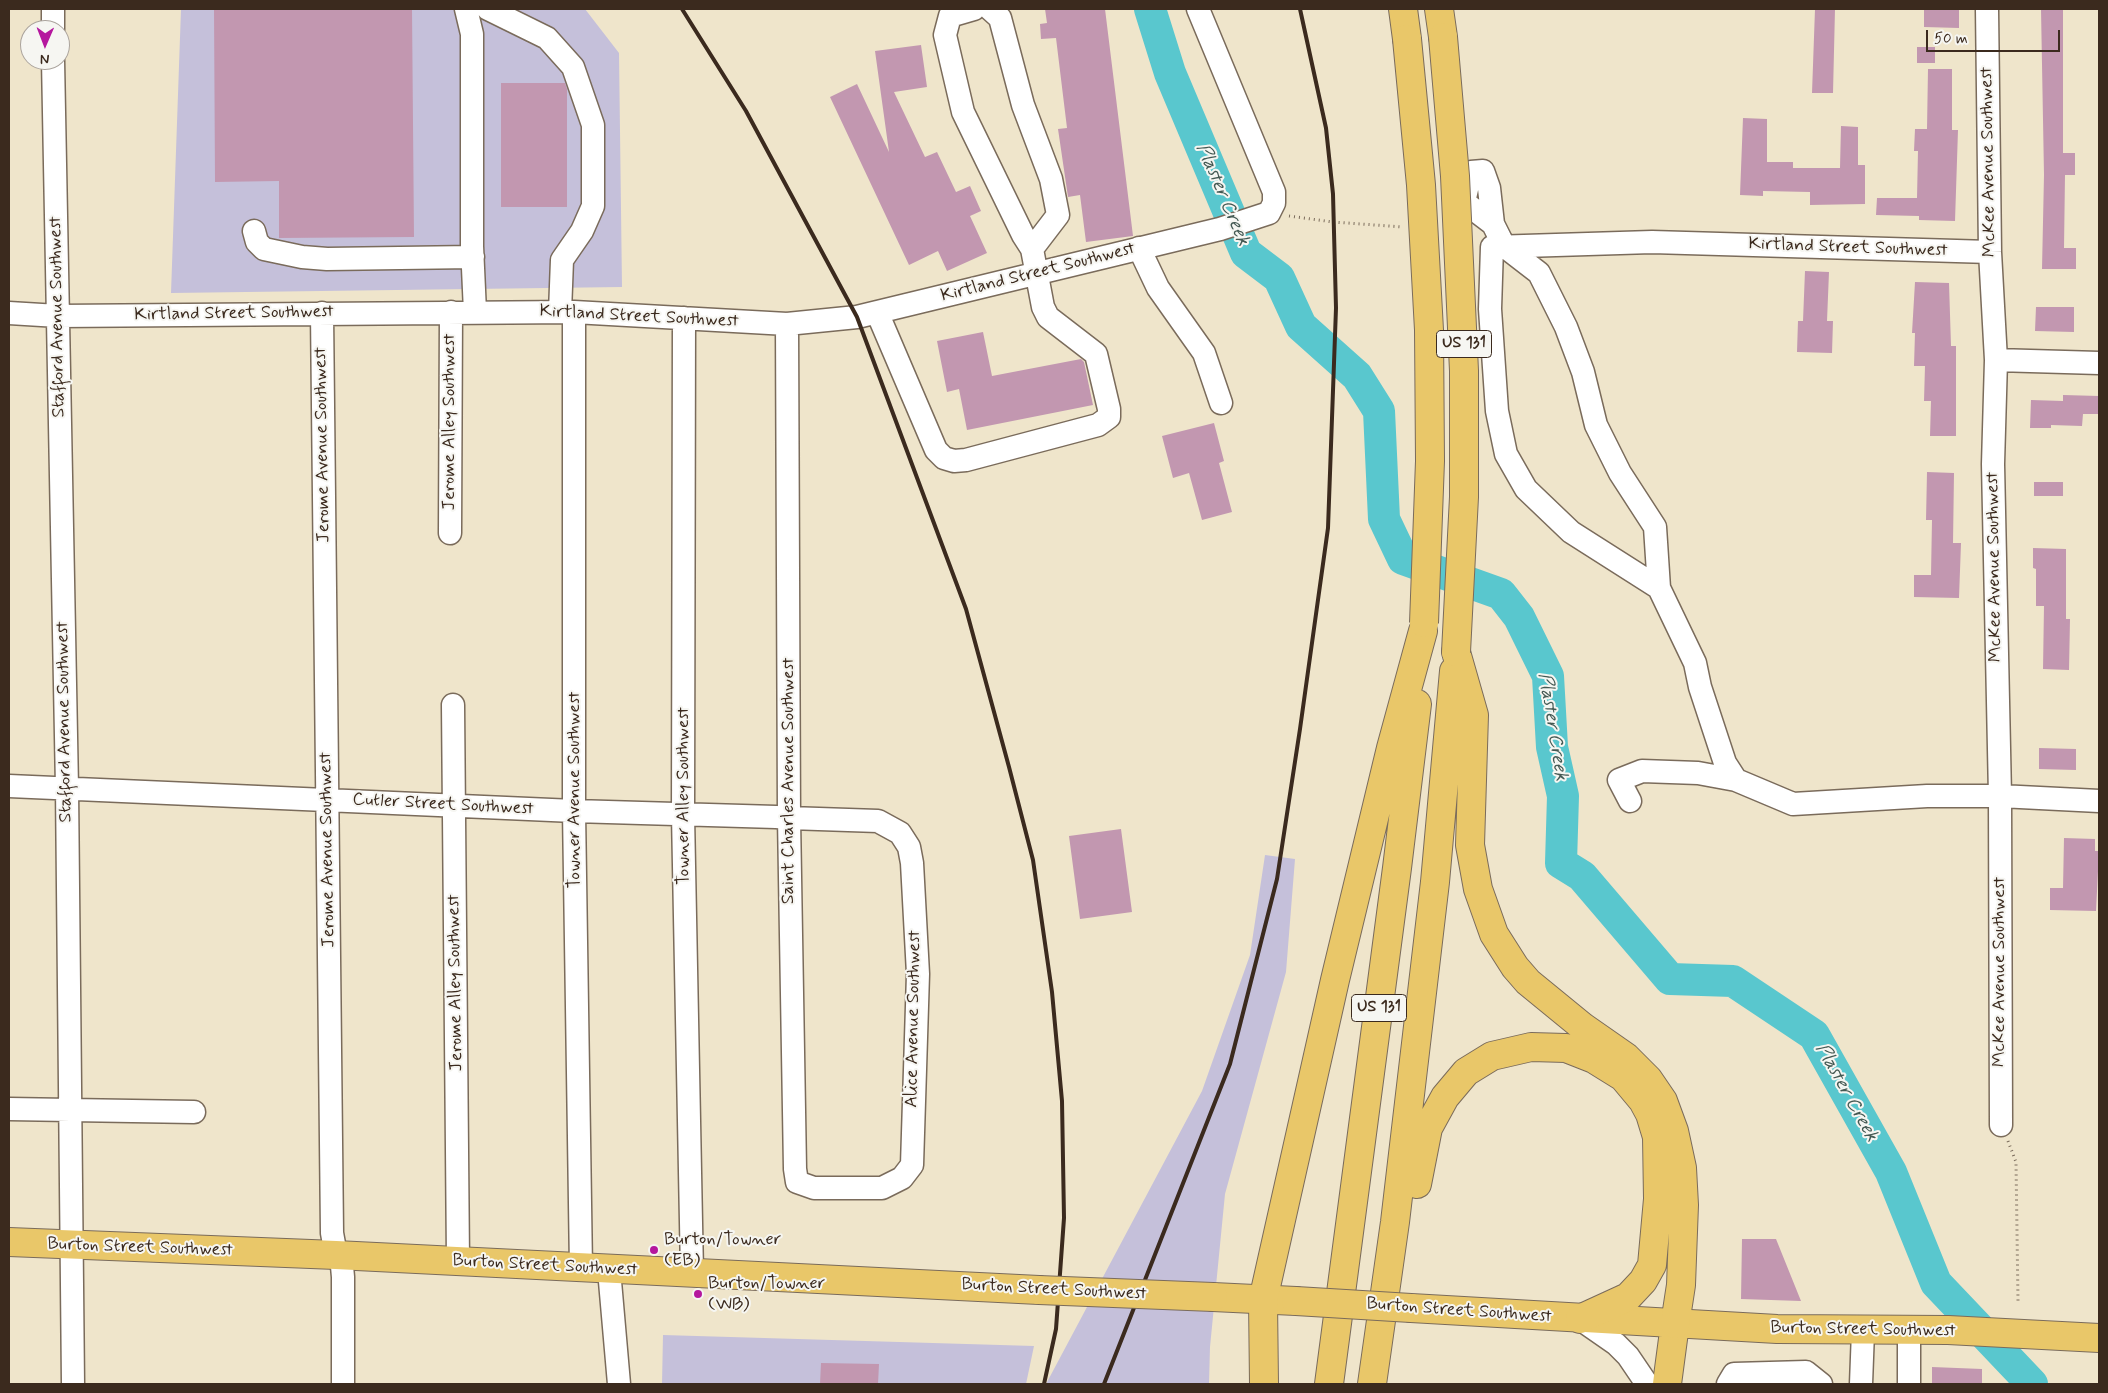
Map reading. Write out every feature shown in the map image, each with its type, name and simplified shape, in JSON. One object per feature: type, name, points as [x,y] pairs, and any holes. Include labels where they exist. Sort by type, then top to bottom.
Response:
[{"type":"main road","name":"US 131","points":[[1329,1384],[1401,839],[1423,627],[1430,461],[1429,330],[1420,176],[1408,39],[1403,9]]},
{"type":"main road","name":"US 131","points":[[1372,1384],[1395,1222],[1435,882],[1456,652],[1463,515],[1464,371],[1455,176],[1439,9]]},
{"type":"main road","points":[[1264,1384],[1263,1300],[1335,980],[1391,748],[1423,627]]},
{"type":"main road","points":[[1456,652],[1474,716],[1470,845],[1478,889],[1494,934],[1515,967],[1528,982],[1644,1074],[1663,1101],[1674,1131],[1682,1168],[1684,1205],[1681,1285],[1667,1384]]},
{"type":"main road","points":[[1395,1222],[1416,1187],[1423,1146],[1436,1110],[1466,1072],[1492,1056],[1531,1047],[1566,1048],[1594,1059],[1623,1077],[1633,1087],[1650,1114],[1659,1154],[1658,1199],[1654,1254],[1649,1272],[1628,1297],[1580,1319]]},
{"type":"main road","name":"Burton Street Southwest","points":[[9,1242],[336,1255],[609,1270],[1296,1301],[1675,1324],[1863,1331],[1948,1330],[2099,1338]]},
{"type":"street","points":[[466,9],[472,34],[470,134],[475,312]]},
{"type":"street","name":"Towner Avenue Southwest","points":[[488,9],[547,38],[573,67],[592,125],[593,206],[582,231],[562,260],[567,312],[581,1268]]},
{"type":"street","points":[[877,312],[936,450],[944,458],[954,461],[966,460],[1098,425],[1109,417],[1110,409],[1096,354],[1048,317],[1043,307],[1035,274],[1032,250],[963,112],[945,35],[950,16],[974,9]]},
{"type":"street","points":[[990,9],[1000,18],[1022,105],[1051,179],[1058,215],[1032,250]]},
{"type":"street","points":[[1198,9],[1274,192],[1274,203],[1263,216]]},
{"type":"street","name":"McKee Avenue Southwest","points":[[1987,9],[1990,252],[1996,360],[1993,464],[2000,796],[2000,1125]]},
{"type":"street","name":"Stafford Avenue Southwest","points":[[53,70],[67,788],[73,1384]]},
{"type":"street","name":"Kirtland Street Southwest","points":[[9,313],[58,316],[567,312],[788,324],[857,317],[1220,229],[1263,216]]},
{"type":"street","points":[[1494,224],[1504,246],[1539,273],[1566,327],[1583,372],[1596,425],[1620,473],[1655,527],[1659,588],[1695,662],[1700,687],[1725,763],[1736,780]]},
{"type":"street","points":[[254,231],[257,242],[264,248],[302,257],[327,260],[473,257]]},
{"type":"street","name":"Kirtland Street Southwest","points":[[1504,246],[1652,242],[1990,252]]},
{"type":"street","points":[[1504,246],[1492,247],[1490,309],[1497,411],[1506,454],[1526,488],[1571,532],[1659,588]]},
{"type":"street","points":[[1139,248],[1158,288],[1204,353],[1221,403]]},
{"type":"street","name":"Jerome Alley Southwest","points":[[450,533],[451,312]]},
{"type":"street","name":"Jerome Avenue Southwest","points":[[322,313],[332,1233],[336,1255],[342,1266],[343,1277],[343,1384]]},
{"type":"street","name":"Towner Alley Southwest","points":[[684,318],[683,815],[692,1273]]},
{"type":"street","name":"Saint Charles Avenue Southwest","points":[[788,324],[789,818],[795,1169],[797,1182],[814,1188],[852,1189]]},
{"type":"street","points":[[1996,360],[2099,363]]},
{"type":"street","name":"Jerome Alley Southwest","points":[[452,705],[458,1261]]},
{"type":"street","points":[[1630,801],[1619,780],[1642,771],[1698,773],[1736,780],[1793,804],[1927,796],[2000,796],[2099,801]]},
{"type":"street","name":"Cutler Street Southwest","points":[[9,786],[574,811],[878,821]]},
{"type":"street","name":"Alice Avenue Southwest","points":[[852,1189],[882,1188],[902,1178],[912,1165],[918,974],[912,863],[909,847],[900,833],[878,821]]},
{"type":"street","points":[[9,1109],[194,1112]]},
{"type":"street","points":[[609,1270],[619,1384]]},
{"type":"street","points":[[1580,1319],[1616,1344],[1628,1356],[1647,1384]]},
{"type":"street","points":[[1909,1330],[1909,1384]]},
{"type":"street","points":[[1862,1384],[1863,1331]]},
{"type":"street","points":[[1728,1384],[1734,1374],[1756,1378],[1806,1372],[1821,1384]]},
{"type":"path","points":[[1263,216],[1411,228]]},
{"type":"path","points":[[2000,1125],[2016,1162],[2018,1301]]},
{"type":"shaded area","points":[[181,9],[585,9],[619,53],[622,287],[171,293]]},
{"type":"shaded area","points":[[1265,855],[1295,859],[1286,972],[1225,1194],[1210,1347],[1209,1384],[1046,1384],[1202,1091],[1250,955]]},
{"type":"shaded area","points":[[663,1335],[1034,1346],[1026,1384],[662,1384]]},
{"type":"building","points":[[214,9],[412,9],[414,237],[279,238],[279,181],[215,182]]},
{"type":"building","points":[[1045,9],[1105,9],[1133,236],[1086,242],[1080,195],[1068,197],[1058,129],[1067,128],[1056,38],[1041,39],[1040,24],[1047,23]]},
{"type":"building","points":[[1815,9],[1835,9],[1833,93],[1812,93]]},
{"type":"building","points":[[1924,9],[1959,9],[1959,28],[1924,27]]},
{"type":"building","points":[[2041,9],[2063,9],[2063,153],[2075,153],[2075,175],[2065,175],[2064,248],[2076,248],[2076,269],[2042,269],[2044,175]]},
{"type":"building","points":[[921,45],[927,87],[894,92],[925,157],[937,152],[956,192],[970,186],[981,211],[970,216],[987,253],[947,271],[938,251],[909,265],[830,97],[857,84],[889,152],[875,51]]},
{"type":"building","points":[[1917,47],[1935,47],[1935,63],[1917,63]]},
{"type":"building","points":[[1928,69],[1952,69],[1952,130],[1958,130],[1955,221],[1919,220],[1919,216],[1876,215],[1877,198],[1917,198],[1918,151],[1914,151],[1915,129],[1927,129]]},
{"type":"building","points":[[501,83],[565,83],[567,89],[567,207],[501,207]]},
{"type":"building","points":[[1743,118],[1767,119],[1767,162],[1793,162],[1793,168],[1840,168],[1841,126],[1858,127],[1858,165],[1865,165],[1865,204],[1810,205],[1810,192],[1763,191],[1763,196],[1740,195]]},
{"type":"building","points":[[1805,271],[1829,272],[1827,321],[1833,321],[1832,353],[1797,352],[1798,321],[1803,321]]},
{"type":"building","points":[[1915,282],[1949,283],[1951,346],[1956,346],[1956,436],[1930,436],[1931,401],[1924,401],[1925,366],[1914,366],[1915,333],[1912,333]]},
{"type":"building","points":[[2036,307],[2074,307],[2074,332],[2035,331]]},
{"type":"building","points":[[983,332],[992,376],[1081,359],[1084,362],[1093,405],[967,430],[959,389],[947,392],[937,341]]},
{"type":"building","points":[[2063,395],[2099,396],[2099,414],[2083,414],[2082,426],[2051,425],[2051,428],[2030,428],[2031,400],[2063,401]]},
{"type":"building","points":[[1214,423],[1224,461],[1219,463],[1232,512],[1202,520],[1189,473],[1173,478],[1162,436]]},
{"type":"building","points":[[1927,472],[1954,473],[1953,543],[1961,543],[1959,598],[1914,597],[1914,575],[1931,575],[1932,520],[1926,520]]},
{"type":"building","points":[[2034,482],[2063,482],[2063,496],[2034,496]]},
{"type":"building","points":[[2033,548],[2066,549],[2066,619],[2070,619],[2069,670],[2043,669],[2044,606],[2036,606],[2036,569],[2033,568]]},
{"type":"building","points":[[2039,748],[2076,749],[2076,770],[2039,769]]},
{"type":"building","points":[[1121,829],[1132,912],[1080,919],[1069,836]]},
{"type":"building","points":[[2064,838],[2095,839],[2095,851],[2099,851],[2096,911],[2050,910],[2050,888],[2063,888]]},
{"type":"building","points":[[1742,1239],[1776,1239],[1801,1301],[1741,1299]]},
{"type":"building","points":[[821,1363],[879,1364],[878,1384],[820,1384]]},
{"type":"building","points":[[1932,1367],[1982,1369],[1982,1384],[1932,1384]]},
{"type":"waterway","name":"Plaster Creek","points":[[1150,9],[1170,73],[1246,253],[1279,278],[1301,326],[1357,376],[1379,411],[1384,519],[1403,559],[1501,594],[1519,617],[1548,676],[1552,747],[1563,796],[1561,863],[1582,876],[1670,979],[1733,981],[1814,1035],[1891,1172],[1936,1283],[2032,1384]]},
{"type":"railway","points":[[682,9],[746,111],[857,317],[966,609],[1009,767],[1033,860],[1052,992],[1062,1101],[1064,1218],[1056,1329],[1044,1384]]},
{"type":"railway","points":[[1104,1384],[1230,1064],[1277,879],[1300,729],[1328,528],[1336,308],[1333,194],[1326,128],[1300,9]]},
{"type":"place","name":"Burton/Towner (EB)","points":[[654,1250]]},
{"type":"place","name":"Burton/Towner (WB)","points":[[698,1294]]}]
